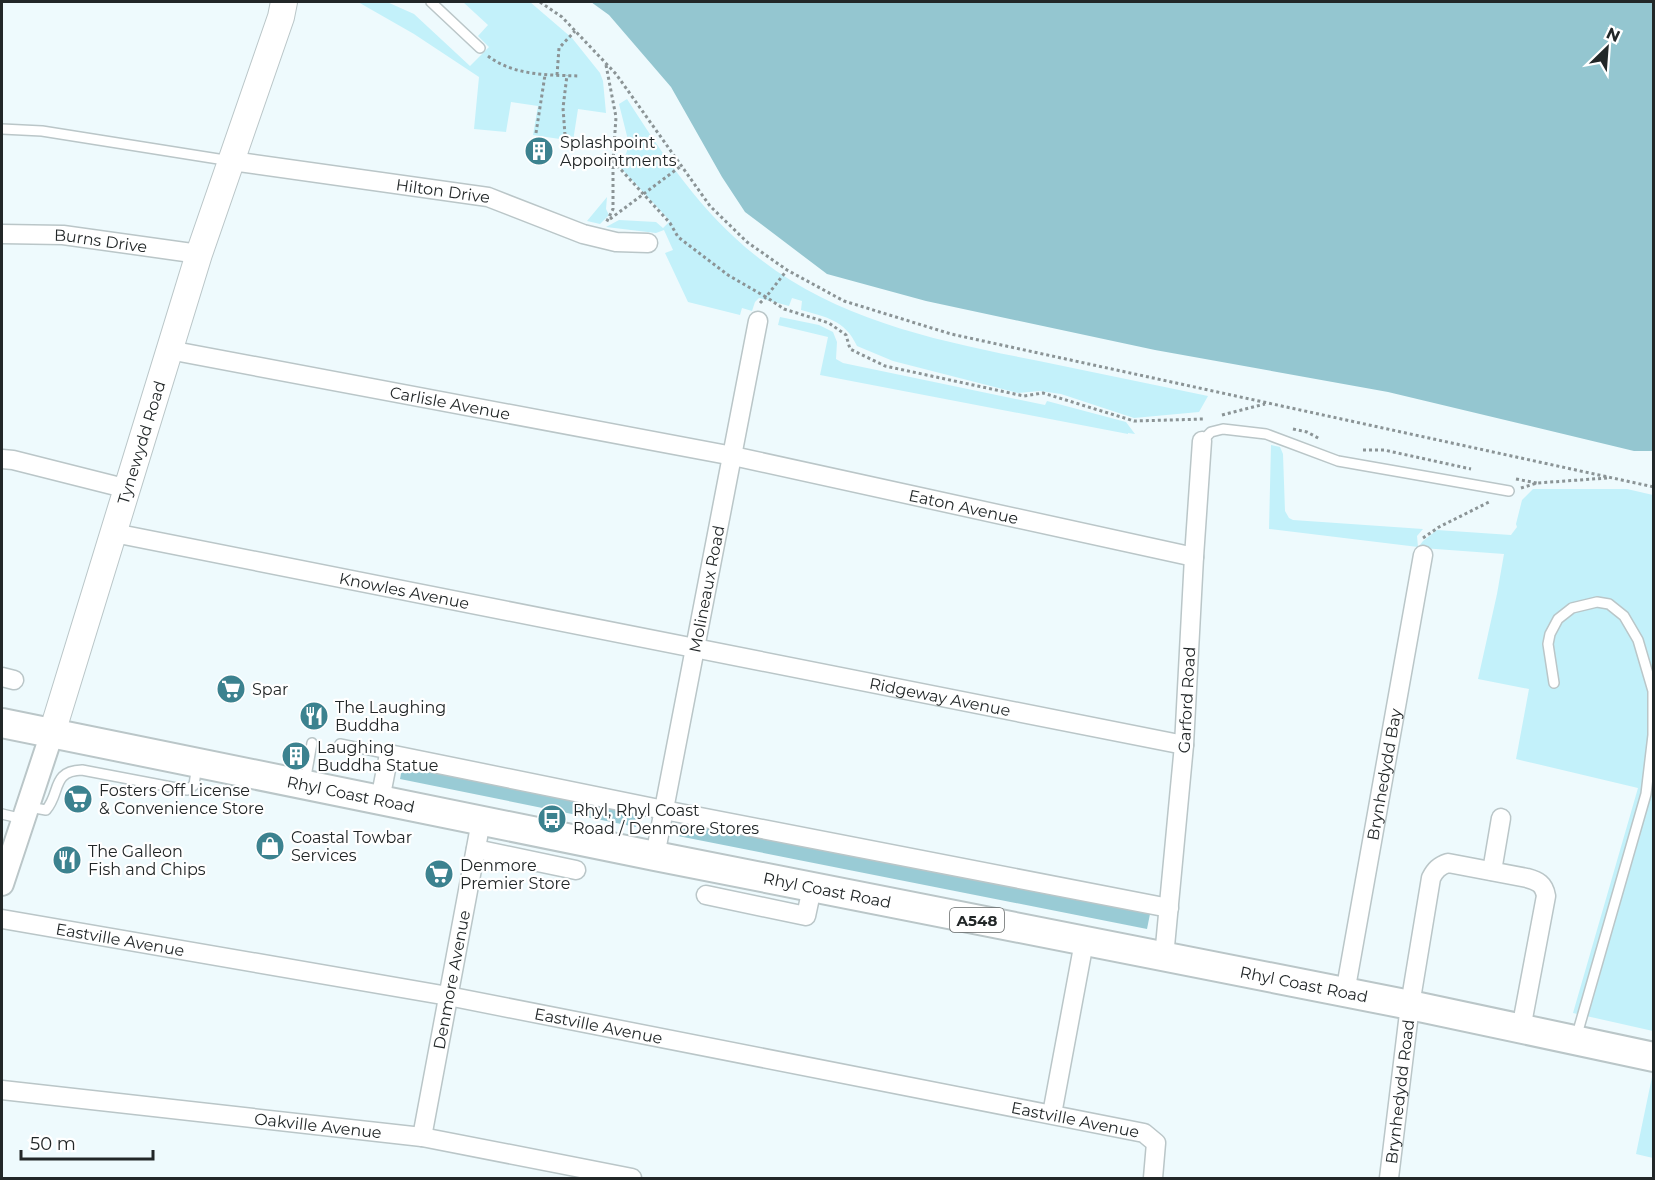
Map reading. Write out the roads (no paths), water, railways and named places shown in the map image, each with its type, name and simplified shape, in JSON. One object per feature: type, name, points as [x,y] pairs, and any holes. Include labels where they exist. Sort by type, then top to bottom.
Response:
[{"type":"main road","name":"Tynewydd Road","points":[[52,733],[199,254],[284,2]]},
{"type":"main road","name":"Rhyl Coast Road","points":[[2,723],[812,888],[1410,1005],[1653,1057]]},
{"type":"street","name":"Hilton Drive","points":[[232,161],[488,197],[594,237],[613,250],[648,243]]},
{"type":"street","name":"Burns Drive","points":[[2,234],[63,236],[199,254]]},
{"type":"street","name":"Molineaux Road","points":[[655,856],[734,456],[758,321]]},
{"type":"street","name":"Carlisle Avenue","points":[[169,350],[734,456]]},
{"type":"street","name":"Garford Road","points":[[1164,957],[1184,745],[1202,441]]},
{"type":"street","name":"Eaton Avenue","points":[[734,456],[1194,557]]},
{"type":"street","points":[[2,459],[128,489]]},
{"type":"street","name":"Knowles Avenue","points":[[114,533],[695,646]]},
{"type":"street","name":"Brynhedydd Bay","points":[[1345,993],[1423,555]]},
{"type":"street","name":"Ridgeway Avenue","points":[[695,646],[1184,745]]},
{"type":"street","name":"Tynewydd Road","points":[[2,884],[17,813],[52,733]]},
{"type":"street","points":[[380,800],[389,754],[1168,908]]},
{"type":"street","points":[[1501,818],[1492,871],[1538,881],[1545,889],[1546,896],[1521,1029]]},
{"type":"street","name":"Denmore Avenue","points":[[422,1137],[482,821]]},
{"type":"street","points":[[476,849],[576,870]]},
{"type":"street","name":"Brynhedydd Road","points":[[1389,1179],[1410,1005],[1431,878],[1435,870],[1448,863],[1492,871]]},
{"type":"street","points":[[706,895],[806,916],[812,888]]},
{"type":"street","name":"Eastville Avenue","points":[[2,919],[448,996],[1144,1133],[1156,1143],[1153,1179]]},
{"type":"street","points":[[1052,1114],[1084,942]]},
{"type":"street","name":"Oakville Avenue","points":[[2,1090],[422,1137],[632,1179]]},
{"type":"lane","points":[[431,2],[480,48]]},
{"type":"lane","points":[[2,129],[42,131],[232,161]]},
{"type":"lane","points":[[1202,441],[1211,432],[1223,429],[1266,434],[1338,461],[1509,491]]},
{"type":"lane","points":[[1554,682],[1548,644],[1550,634],[1558,619],[1572,608],[1597,602],[1609,604],[1624,616],[1638,640],[1653,691],[1653,735],[1646,794],[1575,1040]]},
{"type":"lane","points":[[305,784],[312,743]]},
{"type":"lane","points":[[340,744],[389,754]]},
{"type":"lane","points":[[17,813],[46,810],[60,778],[74,770],[188,790],[194,785],[198,762]]},
{"type":"place","name":"Splashpoint Appointments","points":[[539,151]]},
{"type":"place","name":"Spar","points":[[231,689]]},
{"type":"place","name":"The Laughing Buddha","points":[[314,716]]},
{"type":"place","name":"Laughing Buddha Statue","points":[[296,756]]},
{"type":"place","name":"Fosters Off License & Convenience Store","points":[[78,799]]},
{"type":"place","name":"Rhyl, Rhyl Coast Road / Denmore Stores","points":[[552,819]]},
{"type":"place","name":"Coastal Towbar Services","points":[[270,846]]},
{"type":"place","name":"The Galleon Fish and Chips","points":[[67,860]]},
{"type":"place","name":"Denmore Premier Store","points":[[439,874]]}]
